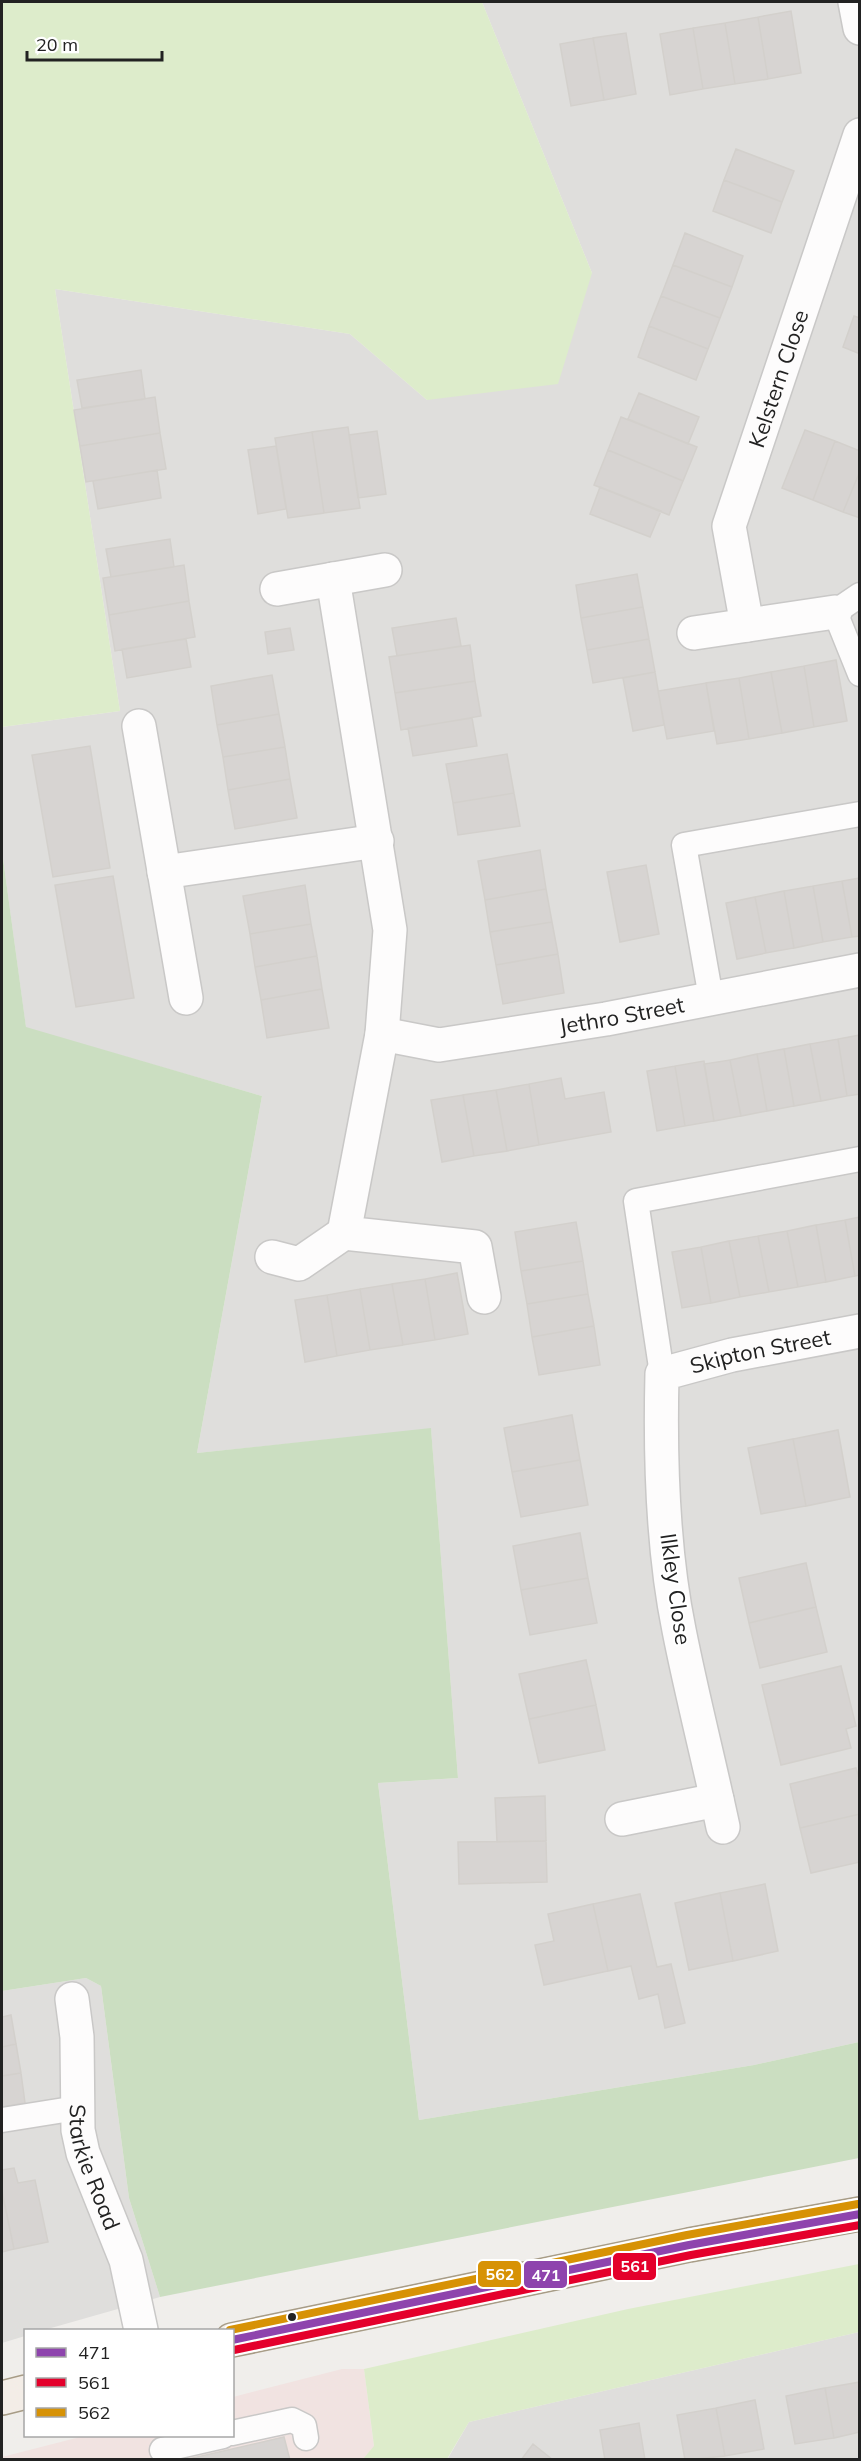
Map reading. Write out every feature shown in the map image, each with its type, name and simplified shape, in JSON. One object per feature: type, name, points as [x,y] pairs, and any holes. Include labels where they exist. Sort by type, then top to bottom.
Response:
[{"type":"main road","points":[[234,2340],[689,2246],[860,2214]]},
{"type":"main road","points":[[2,2398],[24,2392]]},
{"type":"street","points":[[855,2],[860,28]]},
{"type":"street","name":"Kelstern Close","points":[[747,625],[729,526],[860,135]]},
{"type":"street","points":[[278,589],[385,570]]},
{"type":"street","points":[[333,579],[390,930],[382,1034],[344,1233]]},
{"type":"street","points":[[694,633],[747,625],[847,603]]},
{"type":"street","points":[[139,726],[186,998]]},
{"type":"street","points":[[164,872],[377,841]]},
{"type":"street","name":"Jethro Street","points":[[382,1034],[439,1045],[606,1018],[860,970]]},
{"type":"street","points":[[272,1257],[299,1264],[344,1233],[475,1246],[484,1297]]},
{"type":"street","name":"Skipton Street","points":[[662,1374],[732,1355],[860,1331]]},
{"type":"street","name":"Ilkley Close","points":[[622,1819],[720,1813],[678,1628],[669,1552],[660,1428],[662,1374]]},
{"type":"street","name":"Starkie Road","points":[[72,2000],[77,2037],[77,2108],[83,2154],[126,2260],[141,2329]]},
{"type":"lane","points":[[847,603],[860,674]]},
{"type":"lane","points":[[711,998],[684,845],[860,814]]},
{"type":"lane","points":[[662,1374],[636,1201],[860,1159]]},
{"type":"lane","points":[[2,2120],[77,2108]]},
{"type":"lane","points":[[234,2433],[292,2420],[304,2426],[306,2438]]},
{"type":"lane","points":[[162,2448],[218,2437]]},
{"type":"shaded area","points":[[482,2],[859,2],[859,2042],[754,2065],[419,2120],[378,1783],[458,1778],[431,1429],[197,1453],[262,1096],[26,1028],[2,851],[2,727],[120,711],[55,289],[350,334],[427,400],[592,273]]},
{"type":"shaded area","points":[[86,1978],[101,1986],[129,2198],[160,2297],[48,2329],[24,2329],[24,2336],[2,2343],[2,1991]]},
{"type":"shaded area","points":[[859,2332],[859,2459],[447,2460],[469,2422]]},
{"type":"shaded area","points":[[342,2369],[364,2369],[374,2447],[363,2459],[2,2460],[2,2457],[80,2437],[234,2437],[234,2397]]},
{"type":"green space","points":[[2,2],[482,2],[592,273],[558,384],[427,400],[350,334],[55,289],[120,711],[2,727]]},
{"type":"green space","points":[[2,851],[26,1027],[262,1096],[197,1453],[431,1428],[458,1778],[378,1783],[419,2120],[754,2065],[859,2042],[859,2158],[160,2297],[129,2198],[101,1986],[86,1978],[2,1991]]},
{"type":"green space","points":[[859,2264],[859,2332],[469,2422],[447,2459],[363,2459],[374,2446],[364,2369],[628,2309]]},
{"type":"building","points":[[791,11],[801,73],[768,79],[758,17]]},
{"type":"building","points":[[758,17],[768,79],[735,84],[725,23]]},
{"type":"building","points":[[725,23],[735,84],[703,89],[693,28]]},
{"type":"building","points":[[693,28],[703,89],[670,95],[660,34]]},
{"type":"building","points":[[626,33],[636,94],[604,100],[593,38]]},
{"type":"building","points":[[593,38],[604,100],[571,106],[560,44]]},
{"type":"building","points":[[736,149],[794,171],[782,202],[724,180]]},
{"type":"building","points":[[724,180],[782,202],[771,233],[713,211]]},
{"type":"building","points":[[685,233],[743,256],[732,287],[673,265]]},
{"type":"building","points":[[673,265],[732,287],[720,318],[661,296]]},
{"type":"building","points":[[661,296],[720,318],[708,349],[649,326]]},
{"type":"building","points":[[854,316],[860,318],[860,354],[843,347]]},
{"type":"building","points":[[649,326],[708,349],[696,380],[638,357]]},
{"type":"building","points":[[141,370],[145,399],[82,408],[77,380]]},
{"type":"building","points":[[639,393],[699,417],[688,444],[628,419]]},
{"type":"building","points":[[155,397],[160,433],[80,446],[74,410]]},
{"type":"building","points":[[621,417],[697,447],[683,481],[608,450]]},
{"type":"building","points":[[348,427],[360,508],[324,513],[312,432]]},
{"type":"building","points":[[805,430],[835,441],[813,500],[782,488]]},
{"type":"building","points":[[377,431],[386,494],[358,498],[349,435]]},
{"type":"building","points":[[312,432],[324,513],[288,518],[275,438]]},
{"type":"building","points":[[160,433],[166,469],[86,482],[80,446]]},
{"type":"building","points":[[835,441],[860,451],[860,471],[843,512],[813,500]]},
{"type":"building","points":[[276,446],[286,509],[258,514],[248,450]]},
{"type":"building","points":[[608,450],[683,481],[669,515],[594,485]]},
{"type":"building","points":[[157,470],[161,498],[98,509],[93,481]]},
{"type":"building","points":[[860,471],[860,518],[843,512]]},
{"type":"building","points":[[600,487],[661,511],[650,537],[590,514]]},
{"type":"building","points":[[170,539],[174,567],[111,577],[106,549]]},
{"type":"building","points":[[184,565],[189,601],[109,615],[103,578]]},
{"type":"building","points":[[637,574],[643,607],[581,618],[576,585]]},
{"type":"building","points":[[189,601],[195,637],[115,651],[109,615]]},
{"type":"building","points":[[643,607],[649,639],[587,650],[581,618]]},
{"type":"building","points":[[456,618],[461,646],[397,656],[392,628]]},
{"type":"building","points":[[290,628],[294,650],[268,654],[265,632]]},
{"type":"building","points":[[186,639],[191,667],[127,678],[122,649]]},
{"type":"building","points":[[649,639],[655,672],[593,683],[587,650]]},
{"type":"building","points":[[470,645],[475,681],[395,693],[389,657]]},
{"type":"building","points":[[836,660],[847,721],[814,727],[804,666]]},
{"type":"building","points":[[804,666],[814,727],[782,733],[771,672]]},
{"type":"building","points":[[655,672],[664,725],[633,731],[623,678]]},
{"type":"building","points":[[771,672],[782,733],[749,739],[739,678]]},
{"type":"building","points":[[272,675],[279,714],[217,725],[211,686]]},
{"type":"building","points":[[739,678],[749,739],[717,744],[706,683]]},
{"type":"building","points":[[475,681],[481,716],[401,730],[395,693]]},
{"type":"building","points":[[706,683],[714,731],[667,739],[658,691]]},
{"type":"building","points":[[279,714],[285,747],[223,757],[217,725]]},
{"type":"building","points":[[472,718],[477,746],[413,756],[408,728]]},
{"type":"building","points":[[90,746],[110,868],[53,877],[32,755]]},
{"type":"building","points":[[285,747],[290,779],[228,790],[223,757]]},
{"type":"building","points":[[507,754],[514,793],[453,803],[446,764]]},
{"type":"building","points":[[290,779],[297,818],[235,829],[228,790]]},
{"type":"building","points":[[514,793],[520,826],[458,835],[453,803]]},
{"type":"building","points":[[540,850],[546,889],[485,900],[478,861]]},
{"type":"building","points":[[646,865],[659,934],[620,942],[607,872]]},
{"type":"building","points":[[113,876],[134,998],[76,1007],[55,885]]},
{"type":"building","points":[[860,878],[860,936],[852,937],[842,881]]},
{"type":"building","points":[[842,881],[852,937],[823,942],[813,886]]},
{"type":"building","points":[[305,885],[311,924],[250,934],[243,896]]},
{"type":"building","points":[[813,886],[823,942],[794,948],[784,891]]},
{"type":"building","points":[[546,889],[552,922],[490,932],[485,900]]},
{"type":"building","points":[[784,891],[794,948],[766,953],[755,897]]},
{"type":"building","points":[[755,897],[766,953],[737,959],[726,903]]},
{"type":"building","points":[[552,922],[558,954],[496,965],[490,932]]},
{"type":"building","points":[[311,924],[317,956],[255,967],[250,934]]},
{"type":"building","points":[[558,954],[564,993],[503,1004],[496,965]]},
{"type":"building","points":[[317,956],[322,989],[261,1000],[255,967]]},
{"type":"building","points":[[322,989],[329,1028],[267,1038],[261,1000]]},
{"type":"building","points":[[860,1035],[860,1094],[847,1096],[838,1039]]},
{"type":"building","points":[[838,1039],[847,1096],[821,1101],[810,1044]]},
{"type":"building","points":[[810,1044],[821,1101],[794,1106],[784,1049]]},
{"type":"building","points":[[784,1049],[794,1106],[767,1111],[757,1054]]},
{"type":"building","points":[[757,1054],[767,1111],[741,1116],[730,1060]]},
{"type":"building","points":[[730,1060],[741,1116],[714,1121],[704,1064]]},
{"type":"building","points":[[704,1061],[714,1121],[685,1126],[675,1066]]},
{"type":"building","points":[[675,1066],[685,1126],[657,1131],[647,1071]]},
{"type":"building","points":[[561,1078],[565,1099],[604,1092],[611,1132],[539,1145],[529,1084]]},
{"type":"building","points":[[529,1084],[539,1145],[507,1151],[496,1090]]},
{"type":"building","points":[[496,1090],[507,1151],[474,1156],[463,1095]]},
{"type":"building","points":[[463,1095],[474,1156],[442,1162],[431,1100]]},
{"type":"building","points":[[860,1217],[860,1275],[855,1276],[845,1220]]},
{"type":"building","points":[[845,1220],[855,1276],[826,1282],[816,1225]]},
{"type":"building","points":[[576,1222],[583,1261],[521,1271],[515,1232]]},
{"type":"building","points":[[816,1225],[826,1282],[798,1287],[787,1231]]},
{"type":"building","points":[[787,1231],[798,1287],[769,1292],[758,1236]]},
{"type":"building","points":[[758,1236],[769,1292],[740,1297],[729,1241]]},
{"type":"building","points":[[729,1241],[740,1297],[711,1303],[701,1247]]},
{"type":"building","points":[[701,1247],[711,1303],[682,1308],[672,1252]]},
{"type":"building","points":[[583,1261],[588,1294],[527,1304],[521,1271]]},
{"type":"building","points":[[457,1273],[468,1334],[435,1340],[425,1279]]},
{"type":"building","points":[[425,1279],[435,1340],[403,1345],[392,1284]]},
{"type":"building","points":[[392,1284],[403,1345],[370,1350],[360,1289]]},
{"type":"building","points":[[360,1289],[370,1350],[337,1356],[327,1295]]},
{"type":"building","points":[[588,1294],[594,1326],[532,1337],[527,1304]]},
{"type":"building","points":[[327,1295],[337,1356],[305,1362],[295,1300]]},
{"type":"building","points":[[594,1326],[600,1365],[539,1375],[532,1337]]},
{"type":"building","points":[[572,1415],[580,1460],[512,1472],[504,1428]]},
{"type":"building","points":[[838,1430],[850,1497],[806,1506],[793,1439]]},
{"type":"building","points":[[793,1439],[806,1506],[761,1514],[748,1448]]},
{"type":"building","points":[[580,1460],[588,1505],[521,1517],[512,1472]]},
{"type":"building","points":[[580,1533],[588,1578],[521,1590],[513,1546]]},
{"type":"building","points":[[806,1563],[816,1607],[749,1623],[739,1578]]},
{"type":"building","points":[[588,1578],[597,1623],[530,1635],[521,1590]]},
{"type":"building","points":[[816,1607],[827,1652],[760,1668],[749,1623]]},
{"type":"building","points":[[586,1660],[596,1705],[529,1719],[519,1674]]},
{"type":"building","points":[[841,1666],[856,1726],[846,1729],[851,1748],[781,1765],[762,1685]]},
{"type":"building","points":[[596,1705],[605,1750],[539,1763],[529,1719]]},
{"type":"building","points":[[856,1768],[860,1782],[860,1814],[800,1828],[790,1784]]},
{"type":"building","points":[[545,1796],[546,1841],[497,1842],[495,1798]]},
{"type":"building","points":[[860,1814],[860,1862],[811,1873],[800,1828]]},
{"type":"building","points":[[546,1841],[547,1882],[459,1884],[458,1842]]},
{"type":"building","points":[[765,1884],[778,1951],[733,1961],[720,1893]]},
{"type":"building","points":[[720,1893],[733,1961],[689,1970],[675,1903]]},
{"type":"building","points":[[640,1894],[657,1967],[671,1964],[685,2023],[665,2028],[658,1994],[639,1999],[631,1966],[608,1971],[593,1904]]},
{"type":"building","points":[[593,1904],[608,1971],[544,1985],[535,1945],[554,1941],[548,1914]]},
{"type":"building","points":[[11,2015],[16,2044],[2,2047],[2,2017]]},
{"type":"building","points":[[16,2044],[21,2073],[2,2076],[2,2047]]},
{"type":"building","points":[[21,2073],[25,2103],[2,2107],[2,2076]]},
{"type":"building","points":[[14,2168],[18,2183],[35,2180],[48,2242],[14,2249],[2,2191],[2,2170]]},
{"type":"building","points":[[2,2192],[14,2249],[2,2252]]},
{"type":"building","points":[[860,2382],[860,2432],[834,2438],[825,2388]]},
{"type":"building","points":[[825,2388],[834,2438],[795,2444],[786,2396]]},
{"type":"building","points":[[755,2400],[764,2449],[725,2456],[716,2408]]},
{"type":"building","points":[[716,2408],[725,2456],[685,2460],[677,2415]]},
{"type":"building","points":[[639,2423],[645,2460],[605,2460],[600,2430]]},
{"type":"building","points":[[284,2437],[290,2460],[184,2460]]},
{"type":"building","points":[[533,2444],[553,2460],[521,2460]]},
{"type":"transit line","name":"562","points":[[234,2329],[687,2235],[858,2204]]},
{"type":"transit line","name":"471","points":[[234,2340],[689,2245],[860,2214]]},
{"type":"transit line","name":"561","points":[[234,2350],[691,2255],[860,2225]]}]
